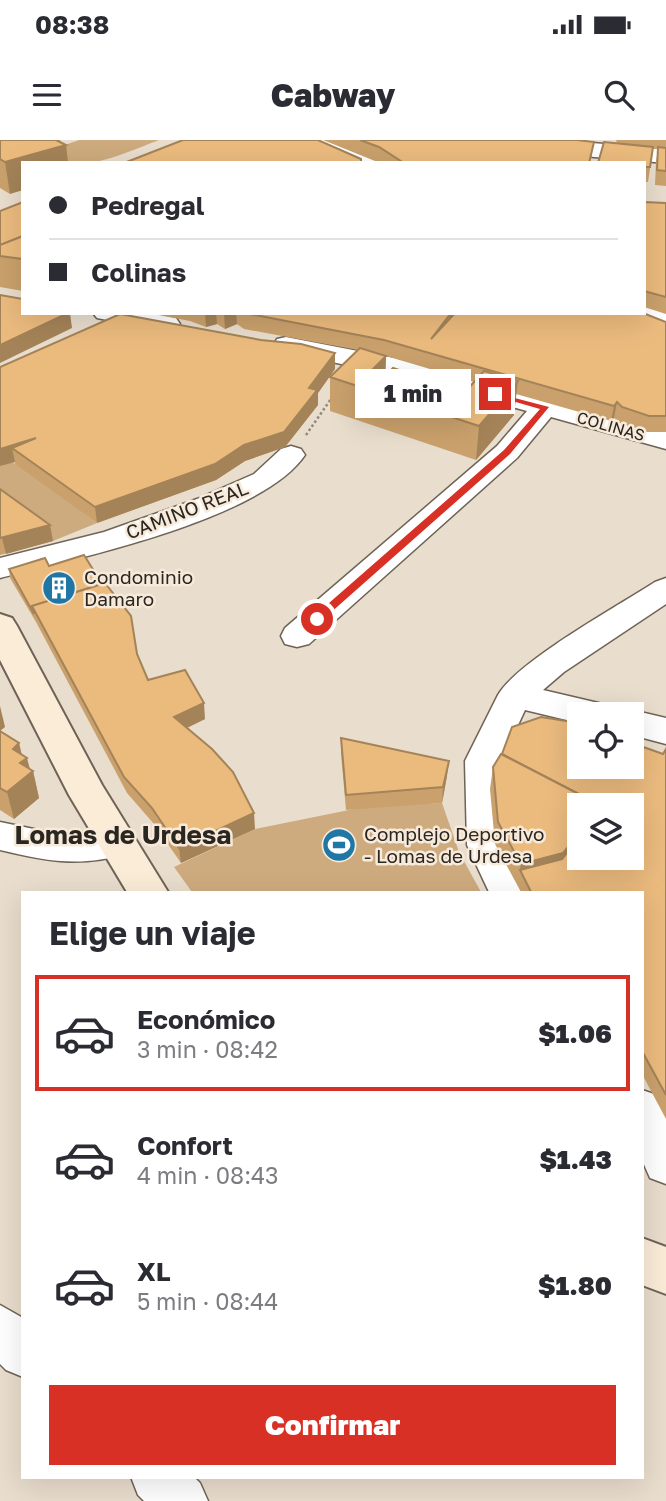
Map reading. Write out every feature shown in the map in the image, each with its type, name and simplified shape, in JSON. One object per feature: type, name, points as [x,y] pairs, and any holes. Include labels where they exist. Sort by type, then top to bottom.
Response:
[{"type":"street","points":[[318,140],[365,161]]},
{"type":"street","points":[[475,140],[666,156]]},
{"type":"street","points":[[646,314],[666,321]]},
{"type":"street","points":[[86,337],[117,315],[196,329]]},
{"type":"street","name":"COLINAS","points":[[265,341],[360,358],[666,440]]},
{"type":"street","points":[[297,636],[507,452],[545,407]]},
{"type":"street","name":"CAMINO REAL","points":[[0,568],[113,539],[208,506],[264,480],[291,455]]},
{"type":"street","points":[[509,891],[486,845],[483,761],[515,695],[552,664],[666,589]]},
{"type":"street","points":[[0,625],[115,843],[147,891]]},
{"type":"street","points":[[515,695],[567,707]]},
{"type":"street","points":[[644,726],[666,731]]},
{"type":"street","points":[[0,836],[58,849],[115,843]]},
{"type":"street","points":[[644,1114],[666,1164]]},
{"type":"street","points":[[644,1262],[666,1271]]},
{"type":"street","points":[[0,1329],[21,1351]]},
{"type":"street","points":[[158,1479],[182,1501]]},
{"type":"path","points":[[291,455],[360,358]]},
{"type":"shaded area","points":[[79,140],[159,140],[98,161],[50,161],[37,155]]},
{"type":"shaded area","points":[[11,462],[24,468],[97,523],[53,541],[0,503],[0,466]]},
{"type":"shaded area","name":"Complejo Deportivo - Lomas de Urdesa","points":[[442,803],[459,852],[480,891],[191,891],[174,867],[255,829],[364,807]]},
{"type":"building","points":[[0,140],[56,140],[66,145],[5,162],[0,159]]},
{"type":"building","points":[[183,140],[318,140],[361,159],[361,161],[129,161]]},
{"type":"building","points":[[360,140],[594,142],[589,161],[401,161],[379,147]]},
{"type":"building","points":[[604,142],[653,147],[650,167],[646,167],[646,161],[599,161]]},
{"type":"building","points":[[658,147],[666,148],[666,171],[657,170]]},
{"type":"building","points":[[646,202],[666,203],[666,297],[646,292]]},
{"type":"building","points":[[21,203],[21,237],[0,245],[0,211]]},
{"type":"building","points":[[21,237],[21,259],[0,256],[0,245]]},
{"type":"building","points":[[0,295],[21,299],[21,315],[64,315],[0,345]]},
{"type":"building","points":[[646,314],[666,322],[666,416],[649,416],[622,407],[617,402],[614,406],[384,340],[255,315],[450,315],[431,339],[453,315]]},
{"type":"building","points":[[118,315],[261,340],[301,344],[335,353],[309,388],[317,390],[284,432],[244,445],[215,464],[95,507],[12,448],[36,438],[0,449],[0,367]]},
{"type":"building","points":[[360,348],[386,356],[367,375],[382,380],[393,368],[465,392],[484,371],[518,381],[479,426],[330,377]]},
{"type":"building","points":[[0,489],[50,525],[0,538]]},
{"type":"building","name":"Condominio Damaro","points":[[84,555],[102,584],[32,606],[34,614],[9,569],[45,558],[49,566]]},
{"type":"building","points":[[105,583],[131,616],[137,654],[148,680],[185,670],[204,703],[174,717],[212,749],[233,772],[254,813],[179,848],[152,808],[124,777],[32,606]]},
{"type":"building","points":[[541,717],[567,721],[567,779],[644,779],[644,747],[663,754],[666,749],[666,1095],[644,1055],[644,891],[530,891],[520,870],[562,859],[567,853],[567,870],[644,870],[644,793],[577,793],[502,754],[512,727]]},
{"type":"building","points":[[0,731],[19,743],[13,749],[27,758],[20,763],[33,771],[7,792],[0,788]]},
{"type":"building","points":[[341,738],[449,761],[443,787],[346,795]]},
{"type":"building","points":[[501,754],[577,793],[567,793],[567,848],[563,853],[521,864],[498,822],[493,767]]},
{"type":"place","name":"Condominio Damaro","points":[[59,588]]},
{"type":"place","name":"Complejo Deportivo - Lomas de Urdesa","points":[[339,845]]},
{"type":"district","name":"Lomas de Urdesa","points":[[123,835]]},
{"type":"route","points":[[317,619],[507,452],[545,407],[495,394]]}]
